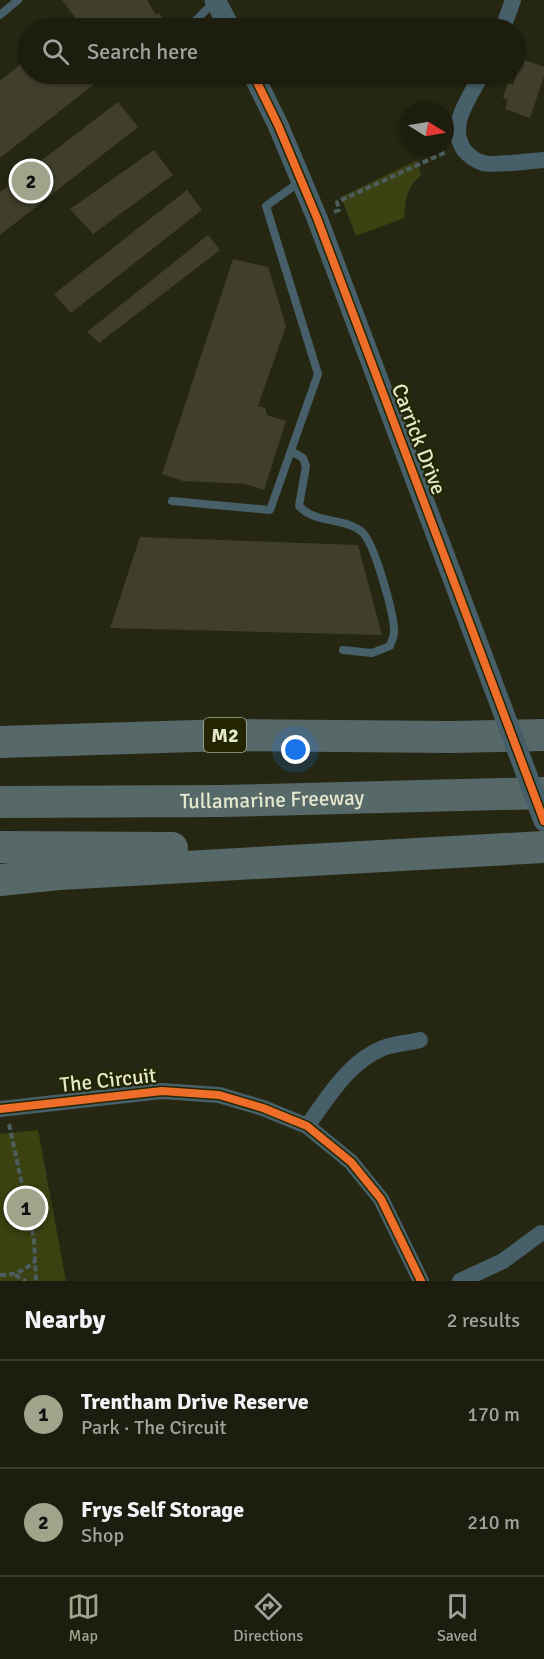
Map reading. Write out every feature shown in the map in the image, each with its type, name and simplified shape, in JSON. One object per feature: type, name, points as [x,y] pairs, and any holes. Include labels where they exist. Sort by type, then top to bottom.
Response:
[{"type":"highway","points":[[0,732],[229,735]]},
{"type":"highway","name":"M2","points":[[0,742],[229,735],[450,737],[544,735]]},
{"type":"highway","name":"Tullamarine Freeway","points":[[0,802],[232,801],[544,793]]},
{"type":"highway","points":[[0,880],[83,873],[544,847]]},
{"type":"highway","points":[[0,848],[470,850]]},
{"type":"street","points":[[215,0],[225,18]]},
{"type":"street","points":[[506,18],[513,0]]},
{"type":"street","name":"Carrick Drive","points":[[258,84],[317,218],[544,821]]},
{"type":"street","points":[[477,84],[458,122],[457,134],[464,149],[485,164],[544,160]]},
{"type":"street","points":[[307,1126],[340,1081],[361,1060],[383,1048],[420,1040]]},
{"type":"street","name":"The Circuit","points":[[4,1108],[162,1091],[219,1095],[263,1108],[307,1126],[351,1162],[381,1199],[421,1281]]},
{"type":"street","points":[[460,1281],[503,1261],[541,1233]]},
{"type":"lane","points":[[0,15],[18,0]]},
{"type":"lane","points":[[198,18],[215,0]]},
{"type":"lane","points":[[172,501],[270,510],[318,374],[266,206],[301,180]]},
{"type":"lane","points":[[291,451],[303,459],[306,466],[299,506],[306,513],[347,525],[362,532],[369,542],[389,598],[394,633],[390,646],[372,653],[343,650]]},
{"type":"path","points":[[317,218],[339,210],[337,202],[464,149]]},
{"type":"path","points":[[4,1108],[34,1240],[36,1281]]},
{"type":"path","points":[[15,1275],[35,1260]]},
{"type":"path","points":[[0,1275],[15,1275],[26,1281]]},
{"type":"green space","points":[[417,160],[421,175],[409,190],[404,218],[356,236],[341,197]]},
{"type":"green space","points":[[38,1130],[66,1281],[0,1281],[0,1134]]},
{"type":"building","points":[[62,0],[147,0],[156,15],[159,13],[163,18],[76,18]]},
{"type":"building","points":[[526,60],[544,67],[544,76],[530,118],[505,109],[508,100],[503,98],[508,84],[526,84]]},
{"type":"building","points":[[18,66],[18,84],[94,84],[0,158],[0,81]]},
{"type":"building","points":[[118,102],[138,127],[0,235],[0,192]]},
{"type":"building","points":[[154,150],[173,175],[93,234],[70,209]]},
{"type":"building","points":[[187,190],[202,210],[71,313],[54,294]]},
{"type":"building","points":[[208,235],[220,250],[99,343],[87,332]]},
{"type":"building","points":[[233,259],[268,267],[286,326],[258,406],[265,408],[267,415],[286,421],[264,490],[245,484],[183,481],[162,474]]},
{"type":"building","points":[[140,537],[358,545],[382,635],[110,628]]},
{"type":"cycle path","points":[[258,84],[278,125],[317,218],[544,821]]},
{"type":"cycle path","points":[[0,1109],[162,1091],[219,1095],[263,1108],[307,1126],[351,1162],[381,1199],[421,1281]]},
{"type":"place","name":"Frys Self Storage","points":[[31,181]]},
{"type":"place","name":"Trentham Drive Reserve","points":[[26,1208]]}]
